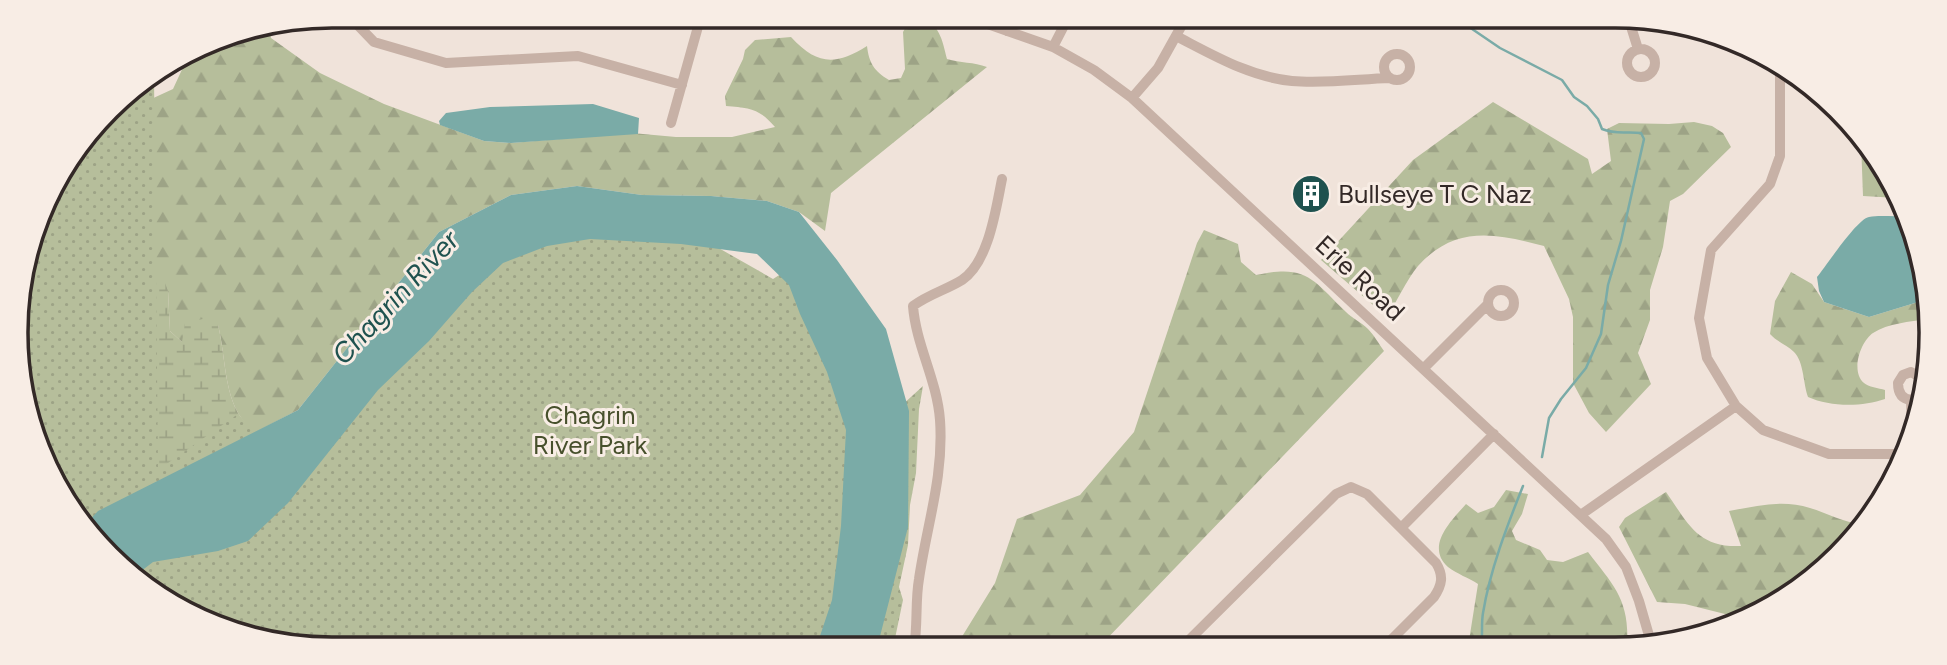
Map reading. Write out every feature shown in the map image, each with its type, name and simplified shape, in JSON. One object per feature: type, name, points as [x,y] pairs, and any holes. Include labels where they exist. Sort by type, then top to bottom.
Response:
[{"type":"street","points":[[361,28],[374,43],[446,63],[578,56],[682,85]]},
{"type":"street","points":[[671,123],[698,28]]},
{"type":"street","name":"Erie Road","points":[[999,28],[1053,47],[1094,70],[1132,98],[1581,514],[1606,539],[1626,567],[1649,635]]},
{"type":"street","points":[[1053,47],[1063,28]]},
{"type":"street","points":[[1132,98],[1158,68],[1180,28]]},
{"type":"street","points":[[1632,29],[1638,49]]},
{"type":"street","points":[[1176,36],[1229,64],[1278,79],[1295,81],[1390,78]]},
{"type":"street","points":[[1783,78],[1780,156],[1770,184],[1711,250],[1699,318],[1707,358],[1736,405],[1763,429],[1829,454],[1894,454]]},
{"type":"street","points":[[916,637],[918,582],[939,482],[940,420],[933,378],[915,328],[913,306],[928,295],[963,279],[978,265],[992,228],[1002,179]]},
{"type":"street","points":[[1424,368],[1487,305]]},
{"type":"street","points":[[1912,397],[1904,398],[1899,393],[1899,379],[1911,372],[1916,375]]},
{"type":"street","points":[[1581,514],[1736,405]]},
{"type":"street","points":[[1401,528],[1494,434]]},
{"type":"street","points":[[1193,637],[1343,489],[1351,487],[1367,494],[1436,563],[1442,579],[1434,597],[1394,637]]},
{"type":"green space","points":[[905,28],[936,28],[947,59],[987,67],[831,193],[825,231],[799,212],[767,201],[711,196],[642,195],[577,186],[511,195],[439,232],[298,410],[254,433],[237,411],[233,401],[218,325],[183,343],[170,331],[168,291],[144,275],[58,200],[81,160],[136,106],[173,89],[183,67],[216,51],[270,35],[271,38],[320,73],[384,104],[484,141],[511,143],[632,133],[676,137],[732,137],[775,127],[753,110],[726,106],[725,96],[745,50],[755,40],[791,37],[809,53],[827,60],[845,57],[867,46],[873,66],[889,80],[901,78],[905,69],[903,32]]},
{"type":"green space","name":"Chagrin River Park","points":[[154,86],[158,470],[238,414],[280,460],[439,243],[673,222],[773,279],[809,256],[890,416],[923,386],[908,545],[899,587],[903,600],[895,637],[332,637],[254,627],[198,606],[163,586],[117,548],[79,502],[59,467],[44,430],[31,372],[29,313],[38,254],[59,198],[91,147],[117,117]]},
{"type":"green space","points":[[1493,102],[1588,159],[1592,174],[1611,161],[1607,129],[1619,123],[1694,122],[1712,126],[1723,133],[1731,147],[1683,194],[1670,201],[1663,247],[1650,290],[1650,320],[1638,353],[1651,384],[1606,432],[1589,413],[1573,383],[1573,317],[1569,299],[1544,246],[1492,236],[1461,238],[1446,244],[1418,266],[1387,317],[1321,260],[1413,160]]},
{"type":"green space","points":[[1861,154],[1888,197],[1863,196]]},
{"type":"green space","points":[[1204,230],[1238,244],[1241,262],[1256,275],[1287,272],[1307,277],[1368,329],[1384,351],[1109,637],[962,637],[995,583],[1017,519],[1080,495],[1134,432],[1197,243]]},
{"type":"green space","points":[[161,272],[168,291],[170,331],[182,342],[185,323],[207,318],[218,325],[233,401],[240,417],[254,433],[81,504],[59,467],[38,411],[29,352],[31,290]]},
{"type":"green space","points":[[1791,272],[1812,284],[1824,302],[1869,317],[1917,302],[1918,320],[1899,323],[1873,333],[1861,349],[1858,364],[1860,378],[1868,386],[1885,390],[1885,399],[1846,405],[1826,403],[1808,397],[1797,356],[1770,334],[1775,301]]},
{"type":"green space","points":[[1506,490],[1528,494],[1522,514],[1512,531],[1516,540],[1540,550],[1547,560],[1563,562],[1588,552],[1623,605],[1627,636],[1470,637],[1478,584],[1448,567],[1439,551],[1440,542],[1448,526],[1466,504],[1478,513],[1494,507]]},
{"type":"green space","points":[[1666,492],[1695,531],[1714,543],[1726,546],[1741,546],[1729,511],[1759,505],[1800,505],[1852,522],[1830,548],[1784,586],[1729,615],[1685,604],[1657,602],[1619,527],[1625,518]]},
{"type":"water","points":[[593,104],[639,118],[638,134],[511,143],[484,141],[440,125],[439,121],[446,113],[490,107]]},
{"type":"water","name":"Chagrin River","points":[[577,186],[642,195],[711,196],[767,201],[799,212],[886,329],[909,411],[908,527],[880,637],[820,637],[832,600],[841,526],[846,430],[827,372],[789,285],[757,254],[681,244],[590,239],[547,246],[503,263],[378,390],[288,503],[248,541],[218,551],[153,562],[142,570],[117,548],[91,518],[98,511],[298,410],[439,232],[511,195]]},
{"type":"water","points":[[1896,216],[1909,254],[1917,302],[1869,317],[1824,302],[1817,277],[1857,226],[1869,217]]},
{"type":"waterway","points":[[1471,28],[1500,48],[1562,80],[1574,97],[1587,106],[1598,119],[1602,129],[1641,133],[1644,139],[1608,285],[1601,334],[1586,368],[1549,418],[1542,457]]},
{"type":"waterway","points":[[1481,637],[1482,617],[1490,581],[1523,486]]},
{"type":"place","name":"Bullseye T C Naz","points":[[1311,194]]}]
